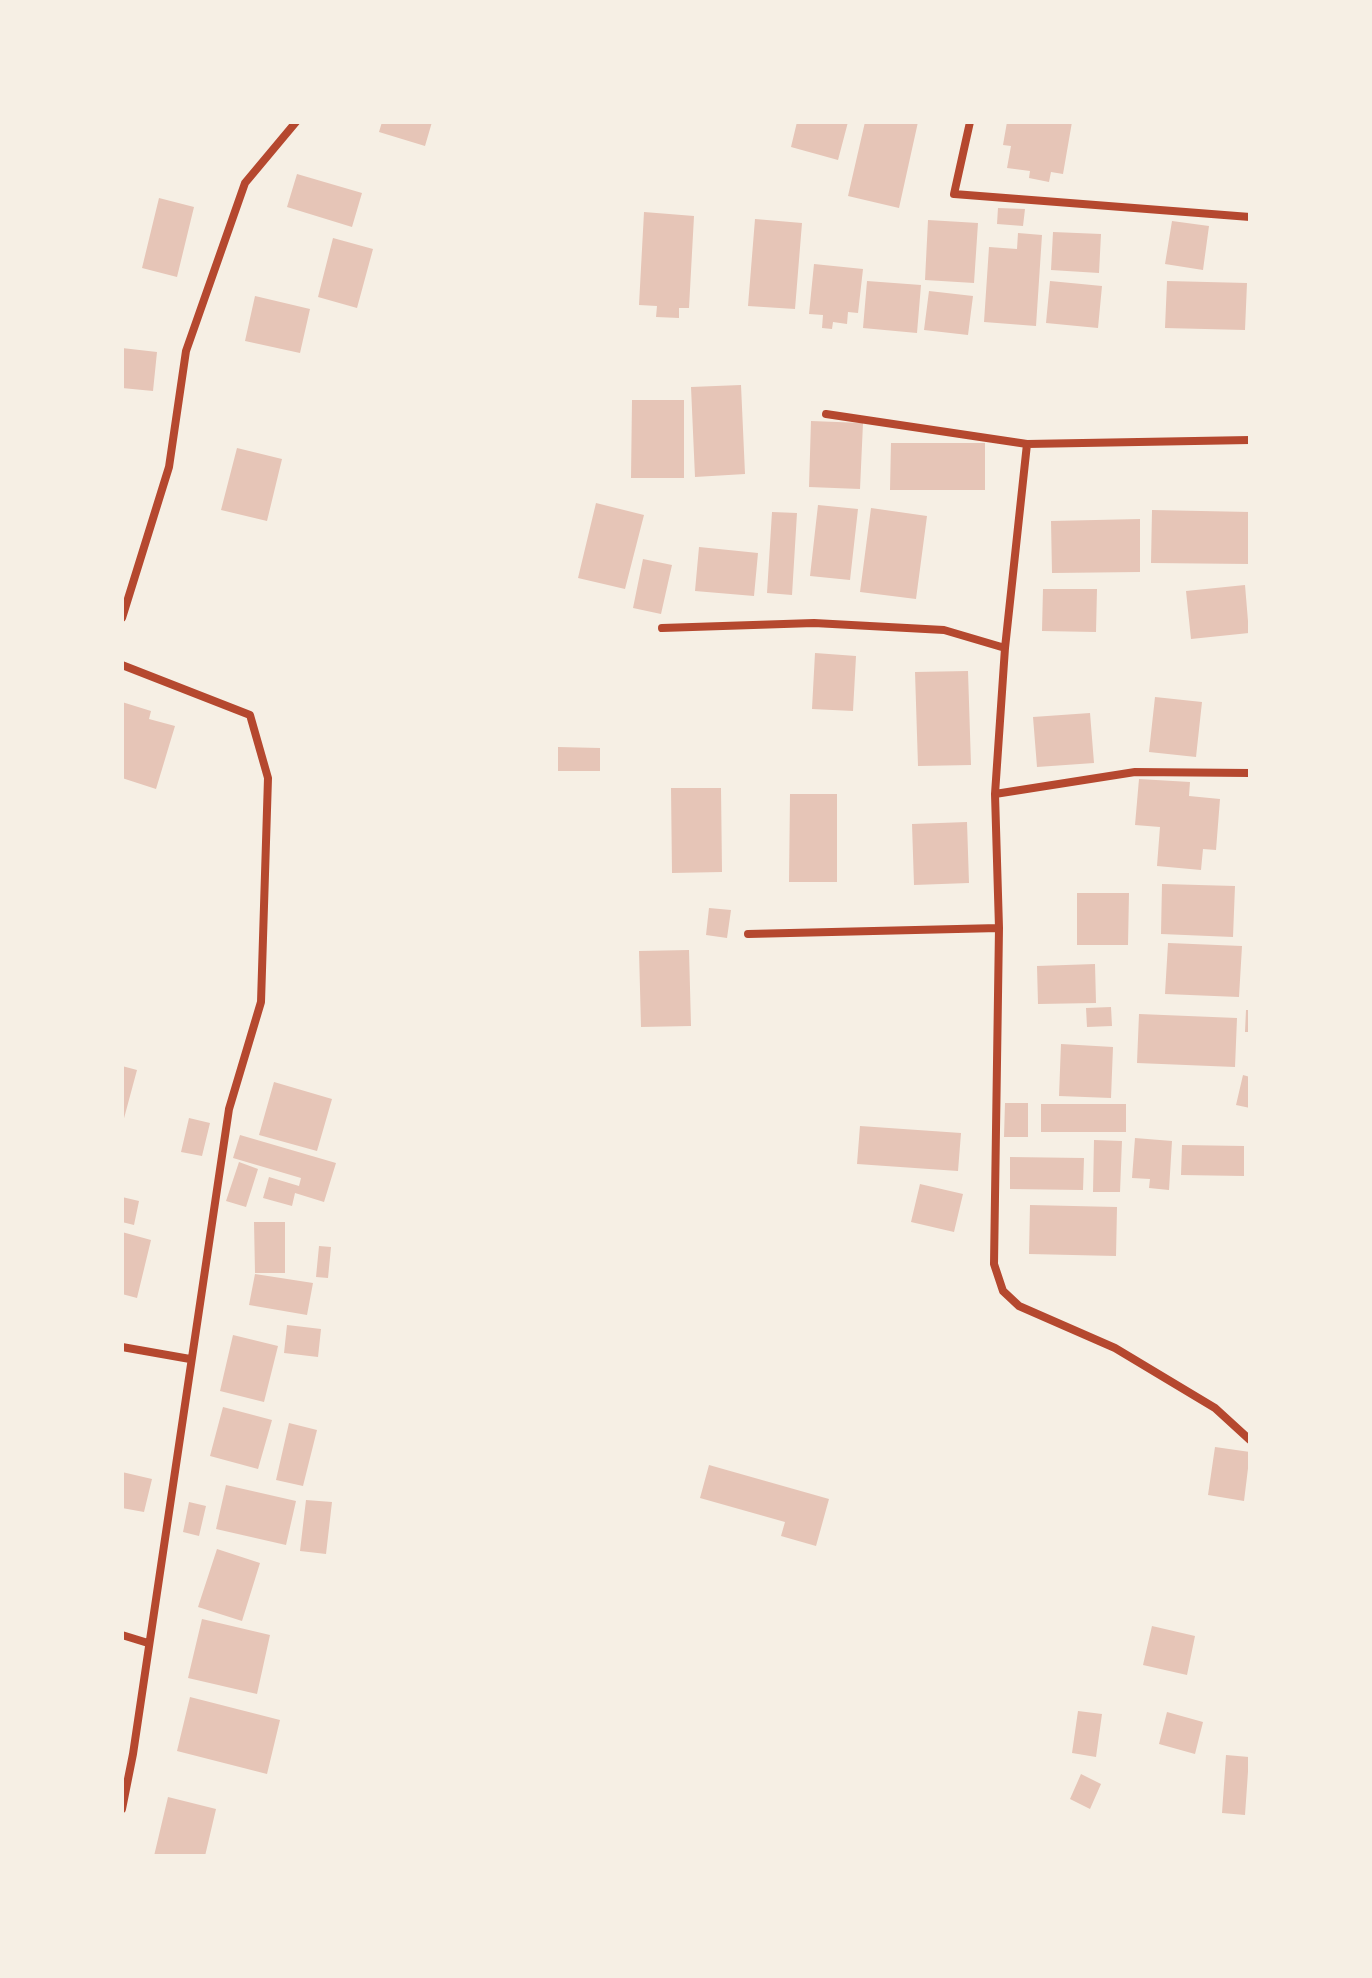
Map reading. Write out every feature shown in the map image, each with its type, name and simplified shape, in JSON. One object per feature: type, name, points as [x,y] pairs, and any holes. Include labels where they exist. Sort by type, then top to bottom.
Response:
[{"type":"street","points":[[122,618],[169,467],[186,351],[245,183],[296,122]]},
{"type":"street","points":[[970,122],[954,194],[1250,217]]},
{"type":"street","points":[[826,414],[1027,444],[1250,440]]},
{"type":"street","points":[[1027,444],[1005,648],[995,794],[999,928],[994,1264],[1003,1291],[1019,1306],[1115,1348],[1215,1408],[1250,1440]]},
{"type":"street","points":[[662,628],[829,623],[944,630],[1005,648]]},
{"type":"street","points":[[122,665],[250,715],[268,778],[261,1002],[229,1109],[122,1809]]},
{"type":"street","points":[[995,794],[1135,772],[1250,773]]},
{"type":"street","points":[[748,934],[999,928]]},
{"type":"street","points":[[122,1347],[190,1359]]},
{"type":"street","points":[[122,1635],[148,1643]]},
{"type":"building","points":[[382,122],[432,122],[425,146],[379,132]]},
{"type":"building","points":[[797,122],[848,122],[838,160],[791,147]]},
{"type":"building","points":[[865,122],[918,122],[899,208],[848,196]]},
{"type":"building","points":[[1007,122],[1072,122],[1063,174],[1051,172],[1049,182],[1029,178],[1030,171],[1007,168],[1011,146],[1003,145]]},
{"type":"building","points":[[297,174],[362,193],[352,227],[287,207]]},
{"type":"building","points":[[159,198],[194,207],[177,277],[142,268]]},
{"type":"building","points":[[998,208],[1025,209],[1023,226],[997,224]]},
{"type":"building","points":[[644,212],[694,216],[689,308],[679,308],[679,318],[656,317],[657,306],[639,305]]},
{"type":"building","points":[[755,219],[802,223],[795,309],[748,306]]},
{"type":"building","points":[[928,220],[978,223],[974,283],[925,280]]},
{"type":"building","points":[[1172,221],[1209,226],[1203,270],[1165,264]]},
{"type":"building","points":[[1053,232],[1101,234],[1099,273],[1051,270]]},
{"type":"building","points":[[1018,233],[1042,235],[1036,326],[984,322],[989,247],[1017,249]]},
{"type":"building","points":[[333,238],[373,249],[357,308],[318,297]]},
{"type":"building","points":[[814,264],[863,269],[858,313],[848,312],[847,324],[833,322],[832,329],[822,328],[823,315],[809,314]]},
{"type":"building","points":[[867,281],[921,285],[917,333],[863,328]]},
{"type":"building","points":[[1050,281],[1102,286],[1098,328],[1046,323]]},
{"type":"building","points":[[1167,281],[1247,283],[1245,330],[1165,328]]},
{"type":"building","points":[[929,291],[973,296],[968,335],[924,330]]},
{"type":"building","points":[[255,296],[310,309],[300,353],[245,341]]},
{"type":"building","points":[[122,348],[157,352],[153,391],[122,388]]},
{"type":"building","points":[[741,385],[745,474],[695,477],[691,387]]},
{"type":"building","points":[[632,400],[684,400],[684,478],[631,478]]},
{"type":"building","points":[[811,421],[863,423],[860,489],[809,487]]},
{"type":"building","points":[[891,443],[985,443],[985,490],[890,490]]},
{"type":"building","points":[[237,448],[282,459],[267,521],[221,510]]},
{"type":"building","points":[[596,503],[644,515],[625,589],[578,578]]},
{"type":"building","points":[[818,505],[858,509],[850,580],[810,576]]},
{"type":"building","points":[[871,508],[927,516],[916,599],[860,592]]},
{"type":"building","points":[[1152,510],[1250,512],[1250,564],[1151,563]]},
{"type":"building","points":[[772,512],[797,513],[792,595],[767,593]]},
{"type":"building","points":[[1140,519],[1140,572],[1052,573],[1051,521]]},
{"type":"building","points":[[699,547],[758,553],[754,596],[695,591]]},
{"type":"building","points":[[643,559],[672,565],[661,614],[633,608]]},
{"type":"building","points":[[1245,585],[1249,633],[1191,639],[1186,591]]},
{"type":"building","points":[[1043,589],[1097,589],[1096,632],[1042,631]]},
{"type":"building","points":[[815,653],[856,656],[853,711],[812,709]]},
{"type":"building","points":[[968,671],[971,765],[918,766],[915,672]]},
{"type":"building","points":[[1155,697],[1202,702],[1196,757],[1149,752]]},
{"type":"building","points":[[122,702],[151,711],[149,719],[175,726],[156,789],[122,778]]},
{"type":"building","points":[[1090,713],[1094,763],[1037,767],[1033,717]]},
{"type":"building","points":[[558,747],[600,748],[600,771],[558,771]]},
{"type":"building","points":[[1139,779],[1190,782],[1189,796],[1220,799],[1216,850],[1203,849],[1201,870],[1157,866],[1160,827],[1135,825]]},
{"type":"building","points":[[671,788],[721,788],[722,872],[672,873]]},
{"type":"building","points":[[790,794],[837,794],[837,882],[789,882]]},
{"type":"building","points":[[967,822],[969,883],[914,885],[912,824]]},
{"type":"building","points":[[1162,884],[1235,886],[1233,937],[1161,934]]},
{"type":"building","points":[[1077,893],[1129,893],[1128,945],[1077,945]]},
{"type":"building","points":[[709,908],[731,910],[727,938],[706,935]]},
{"type":"building","points":[[1168,943],[1242,946],[1239,997],[1165,994]]},
{"type":"building","points":[[689,950],[691,1026],[641,1027],[639,951]]},
{"type":"building","points":[[1095,964],[1096,1003],[1038,1004],[1037,966]]},
{"type":"building","points":[[1111,1007],[1112,1026],[1087,1027],[1086,1008]]},
{"type":"building","points":[[1246,1010],[1250,1010],[1250,1032],[1245,1032]]},
{"type":"building","points":[[1139,1014],[1237,1018],[1235,1067],[1137,1063]]},
{"type":"building","points":[[1061,1044],[1113,1047],[1111,1098],[1059,1096]]},
{"type":"building","points":[[122,1066],[137,1070],[123,1122],[122,1122]]},
{"type":"building","points":[[1243,1075],[1250,1077],[1250,1108],[1236,1105]]},
{"type":"building","points":[[274,1082],[332,1099],[317,1151],[259,1135]]},
{"type":"building","points":[[1005,1103],[1028,1103],[1028,1137],[1004,1137]]},
{"type":"building","points":[[1041,1104],[1126,1104],[1126,1132],[1041,1132]]},
{"type":"building","points":[[189,1118],[210,1123],[202,1156],[181,1152]]},
{"type":"building","points":[[860,1126],[961,1133],[958,1171],[857,1164]]},
{"type":"building","points":[[240,1135],[336,1163],[324,1202],[295,1193],[292,1206],[263,1198],[269,1177],[299,1186],[301,1178],[233,1158]]},
{"type":"building","points":[[1135,1138],[1172,1141],[1169,1190],[1149,1188],[1150,1179],[1132,1178]]},
{"type":"building","points":[[1094,1140],[1122,1141],[1120,1192],[1093,1192]]},
{"type":"building","points":[[1182,1145],[1244,1146],[1244,1176],[1181,1175]]},
{"type":"building","points":[[1010,1157],[1084,1158],[1083,1190],[1010,1189]]},
{"type":"building","points":[[239,1162],[258,1169],[246,1207],[226,1201]]},
{"type":"building","points":[[920,1184],[963,1194],[954,1232],[911,1222]]},
{"type":"building","points":[[122,1197],[139,1201],[134,1225],[122,1222]]},
{"type":"building","points":[[1030,1205],[1117,1207],[1116,1256],[1029,1254]]},
{"type":"building","points":[[254,1222],[285,1222],[285,1273],[255,1273]]},
{"type":"building","points":[[122,1232],[151,1240],[137,1298],[122,1294]]},
{"type":"building","points":[[319,1246],[331,1247],[328,1278],[316,1277]]},
{"type":"building","points":[[255,1274],[313,1283],[307,1315],[249,1305]]},
{"type":"building","points":[[287,1325],[321,1329],[318,1357],[284,1353]]},
{"type":"building","points":[[233,1335],[278,1346],[264,1402],[220,1391]]},
{"type":"building","points":[[223,1407],[272,1420],[258,1469],[210,1456]]},
{"type":"building","points":[[289,1423],[317,1430],[303,1486],[276,1480]]},
{"type":"building","points":[[1215,1447],[1250,1452],[1244,1501],[1208,1495]]},
{"type":"building","points":[[709,1465],[829,1499],[816,1546],[781,1536],[785,1522],[700,1498]]},
{"type":"building","points":[[122,1472],[152,1479],[144,1512],[122,1508]]},
{"type":"building","points":[[226,1485],[296,1501],[286,1545],[216,1529]]},
{"type":"building","points":[[306,1500],[332,1502],[326,1554],[300,1551]]},
{"type":"building","points":[[189,1502],[206,1506],[199,1536],[183,1532]]},
{"type":"building","points":[[217,1549],[260,1563],[242,1621],[198,1607]]},
{"type":"building","points":[[202,1619],[270,1635],[257,1694],[188,1678]]},
{"type":"building","points":[[1152,1626],[1195,1636],[1187,1675],[1143,1665]]},
{"type":"building","points":[[190,1697],[280,1720],[267,1774],[177,1751]]},
{"type":"building","points":[[1078,1711],[1102,1714],[1096,1757],[1072,1753]]},
{"type":"building","points":[[1167,1712],[1203,1722],[1195,1754],[1159,1744]]},
{"type":"building","points":[[1226,1755],[1249,1757],[1245,1815],[1222,1813]]},
{"type":"building","points":[[1081,1774],[1101,1784],[1090,1809],[1070,1799]]},
{"type":"building","points":[[168,1797],[216,1809],[205,1856],[154,1856]]}]
